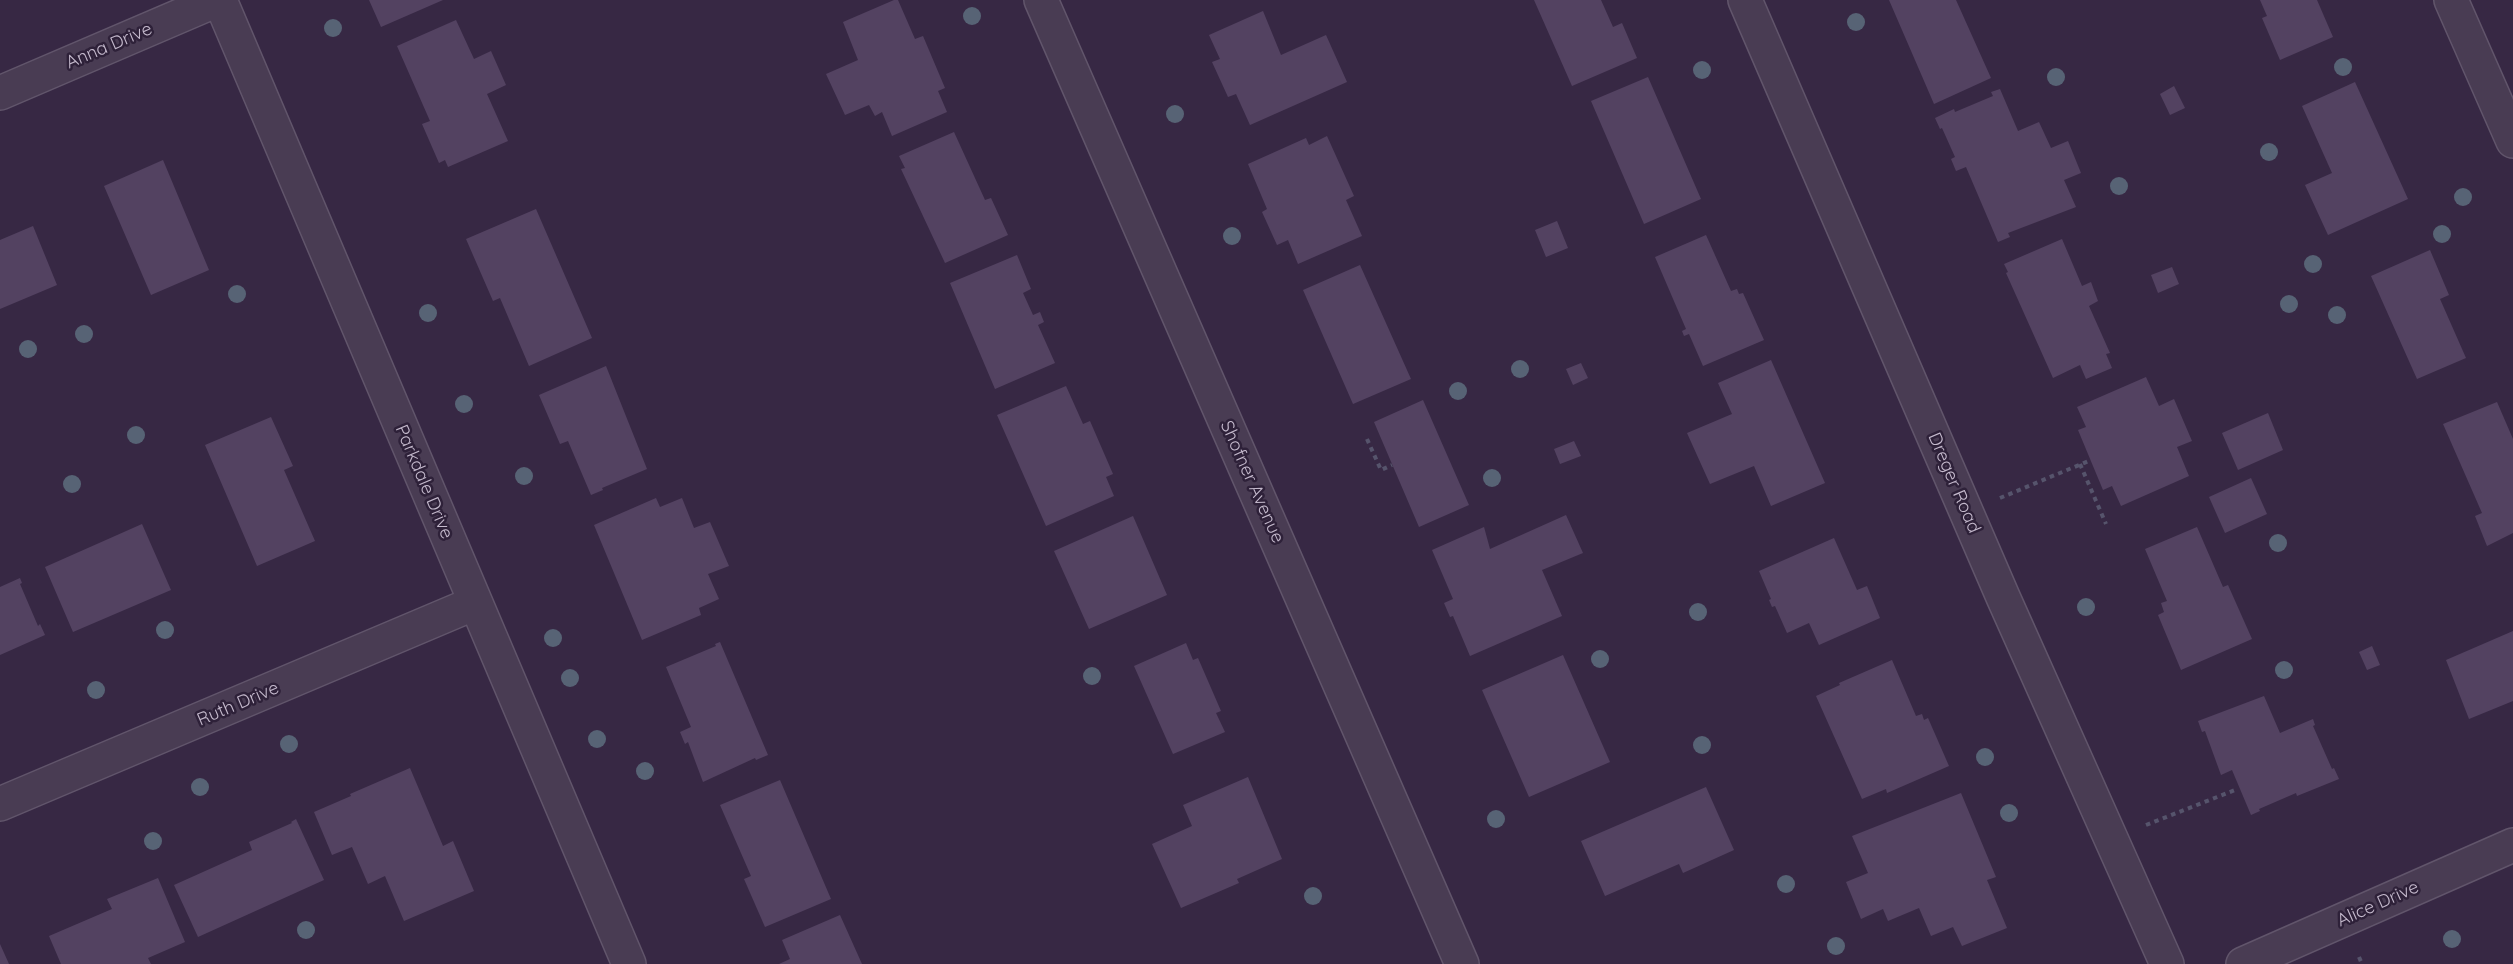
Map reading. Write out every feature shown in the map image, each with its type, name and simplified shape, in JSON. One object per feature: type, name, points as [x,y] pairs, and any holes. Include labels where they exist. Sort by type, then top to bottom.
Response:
[{"type":"street","name":"Anna Drive","points":[[0,93],[219,0]]},
{"type":"street","name":"Parkdale Drive","points":[[219,0],[629,964]]},
{"type":"street","name":"Shofner Avenue","points":[[1041,0],[1462,964]]},
{"type":"street","name":"Dreger Road","points":[[1745,0],[2003,597],[2167,964]]},
{"type":"street","points":[[2451,0],[2513,141]]},
{"type":"street","name":"Ruth Drive","points":[[0,804],[475,603]]},
{"type":"street","name":"Alice Drive","points":[[2243,964],[2513,845]]},
{"type":"path","points":[[1368,440],[1381,470],[1392,465]]},
{"type":"path","points":[[2000,498],[2091,460]]},
{"type":"path","points":[[2080,464],[2106,524]]},
{"type":"path","points":[[2144,826],[2235,790]]},
{"type":"path","points":[[2359,957],[2362,964]]},
{"type":"building","points":[[369,0],[443,0],[381,27]]},
{"type":"building","points":[[898,0],[915,39],[923,36],[945,88],[938,91],[947,112],[892,136],[882,112],[875,116],[869,105],[845,115],[826,74],[858,60],[843,22]]},
{"type":"building","points":[[1534,0],[1601,0],[1613,27],[1622,23],[1637,58],[1572,86]]},
{"type":"building","points":[[1889,0],[1956,0],[1991,78],[1934,104]]},
{"type":"building","points":[[2260,0],[2317,0],[2333,37],[2280,60],[2262,18],[2267,16]]},
{"type":"building","points":[[1263,11],[1281,55],[1326,35],[1347,82],[1250,125],[1236,94],[1228,97],[1212,62],[1220,59],[1209,35]]},
{"type":"building","points":[[456,20],[474,59],[491,51],[506,85],[487,94],[508,141],[448,167],[445,160],[439,163],[422,124],[430,121],[397,46]]},
{"type":"building","points":[[1648,77],[1701,199],[1644,224],[1591,101]]},
{"type":"building","points":[[2355,82],[2408,199],[2328,235],[2305,185],[2332,173],[2302,106]]},
{"type":"building","points":[[2174,86],[2185,108],[2170,115],[2160,94]]},
{"type":"building","points":[[2000,89],[2018,131],[2039,122],[2051,148],[2068,141],[2081,173],[2064,180],[2076,207],[2008,233],[2010,237],[1998,242],[1966,167],[1956,171],[1951,159],[1955,157],[1935,118],[1993,96],[1991,92]]},
{"type":"building","points":[[954,132],[985,200],[991,198],[1008,235],[945,263],[901,169],[905,168],[899,156]]},
{"type":"building","points":[[1327,136],[1354,196],[1346,200],[1362,236],[1298,264],[1288,240],[1277,245],[1262,212],[1267,209],[1248,164],[1306,138],[1309,145]]},
{"type":"building","points":[[163,160],[209,270],[151,295],[104,186]]},
{"type":"building","points":[[536,209],[592,338],[529,366],[500,298],[493,301],[466,239]]},
{"type":"building","points":[[1557,221],[1568,248],[1546,257],[1535,230]]},
{"type":"building","points":[[33,226],[57,285],[0,309],[0,240]]},
{"type":"building","points":[[1706,235],[1731,291],[1737,289],[1739,294],[1743,293],[1764,340],[1703,366],[1689,334],[1684,336],[1682,331],[1686,329],[1655,257]]},
{"type":"building","points":[[2062,239],[2082,286],[2091,282],[2098,301],[2089,306],[2110,353],[2106,354],[2112,368],[2086,379],[2080,365],[2053,378],[2004,264]]},
{"type":"building","points":[[2430,250],[2449,295],[2440,299],[2466,358],[2417,379],[2371,276]]},
{"type":"building","points":[[1017,255],[1031,289],[1023,293],[1033,315],[1040,312],[1044,322],[1038,325],[1055,363],[995,389],[950,283]]},
{"type":"building","points":[[1360,265],[1411,379],[1353,404],[1303,290]]},
{"type":"building","points":[[2172,267],[2179,284],[2158,293],[2151,275]]},
{"type":"building","points":[[1771,360],[1825,483],[1771,506],[1754,466],[1710,484],[1687,433],[1732,414],[1718,383]]},
{"type":"building","points":[[1581,363],[1588,378],[1573,385],[1566,369]]},
{"type":"building","points":[[606,366],[647,469],[591,495],[568,441],[560,444],[539,395]]},
{"type":"building","points":[[2146,377],[2159,406],[2174,399],[2192,441],[2177,447],[2189,476],[2121,506],[2112,486],[2103,490],[2078,430],[2086,427],[2077,407]]},
{"type":"building","points":[[1066,386],[1083,424],[1090,421],[1113,474],[1106,477],[1114,496],[1046,526],[997,415]]},
{"type":"building","points":[[1423,400],[1469,505],[1419,527],[1374,422]]},
{"type":"building","points":[[2497,402],[2513,439],[2513,533],[2487,546],[2475,516],[2482,513],[2443,424]]},
{"type":"building","points":[[2268,413],[2283,450],[2238,470],[2222,433]]},
{"type":"building","points":[[271,417],[293,466],[284,470],[315,541],[257,566],[205,445]]},
{"type":"building","points":[[1574,441],[1581,456],[1560,464],[1554,449]]},
{"type":"building","points":[[2251,478],[2267,514],[2225,533],[2209,497]]},
{"type":"building","points":[[656,498],[660,507],[682,498],[694,528],[710,522],[729,566],[708,574],[719,599],[699,608],[701,615],[642,640],[594,525]]},
{"type":"building","points":[[1566,515],[1583,553],[1542,570],[1562,616],[1470,656],[1453,616],[1450,617],[1444,603],[1453,599],[1432,550],[1484,527],[1490,549]]},
{"type":"building","points":[[1133,516],[1167,595],[1089,629],[1054,551]]},
{"type":"building","points":[[142,524],[171,590],[73,632],[45,567]]},
{"type":"building","points":[[2197,527],[2223,587],[2228,585],[2252,639],[2181,670],[2158,615],[2164,612],[2161,603],[2167,601],[2145,549]]},
{"type":"building","points":[[1834,538],[1857,590],[1867,586],[1880,618],[1819,645],[1809,623],[1787,633],[1775,606],[1772,607],[1759,571]]},
{"type":"building","points":[[20,578],[22,583],[20,584],[38,626],[40,624],[45,635],[0,655],[0,587]]},
{"type":"building","points":[[2513,631],[2513,701],[2469,719],[2446,660]]},
{"type":"building","points":[[720,642],[768,755],[756,760],[755,758],[703,782],[688,742],[685,744],[680,732],[691,727],[666,667],[716,646],[715,644]]},
{"type":"building","points":[[1186,643],[1193,660],[1198,658],[1221,711],[1216,713],[1225,732],[1173,754],[1134,666]]},
{"type":"building","points":[[2372,646],[2380,665],[2367,670],[2359,652]]},
{"type":"building","points":[[1563,655],[1610,762],[1529,797],[1482,690]]},
{"type":"building","points":[[1892,660],[1916,716],[1922,714],[1924,720],[1928,718],[1949,766],[1887,793],[1886,789],[1862,799],[1816,696],[1840,685],[1839,683]]},
{"type":"building","points":[[2264,696],[2280,733],[2313,719],[2315,725],[2313,726],[2332,769],[2334,768],[2339,779],[2297,796],[2296,793],[2259,809],[2260,811],[2251,815],[2232,770],[2221,775],[2205,731],[2202,732],[2198,721]]},
{"type":"building","points":[[410,768],[443,846],[453,841],[474,891],[404,921],[385,876],[368,884],[352,847],[332,855],[314,812]]},
{"type":"building","points":[[1248,777],[1282,859],[1237,879],[1239,883],[1181,908],[1152,844],[1192,826],[1183,805]]},
{"type":"building","points":[[780,780],[831,899],[765,927],[744,879],[751,876],[720,805]]},
{"type":"building","points":[[1706,787],[1734,850],[1683,873],[1679,864],[1605,896],[1581,841]]},
{"type":"building","points":[[1961,793],[1996,877],[1987,880],[2007,928],[1962,946],[1953,927],[1931,936],[1919,908],[1888,921],[1883,909],[1861,919],[1846,882],[1868,873],[1852,836]]},
{"type":"building","points":[[296,819],[324,880],[198,937],[174,885],[252,850],[249,842],[292,823]]},
{"type":"building","points":[[158,878],[185,942],[148,958],[151,964],[61,964],[49,936],[112,909],[107,899]]},
{"type":"building","points":[[840,915],[862,964],[779,964],[790,959],[782,940]]},
{"type":"building","points":[[0,944],[9,964],[0,964]]}]
